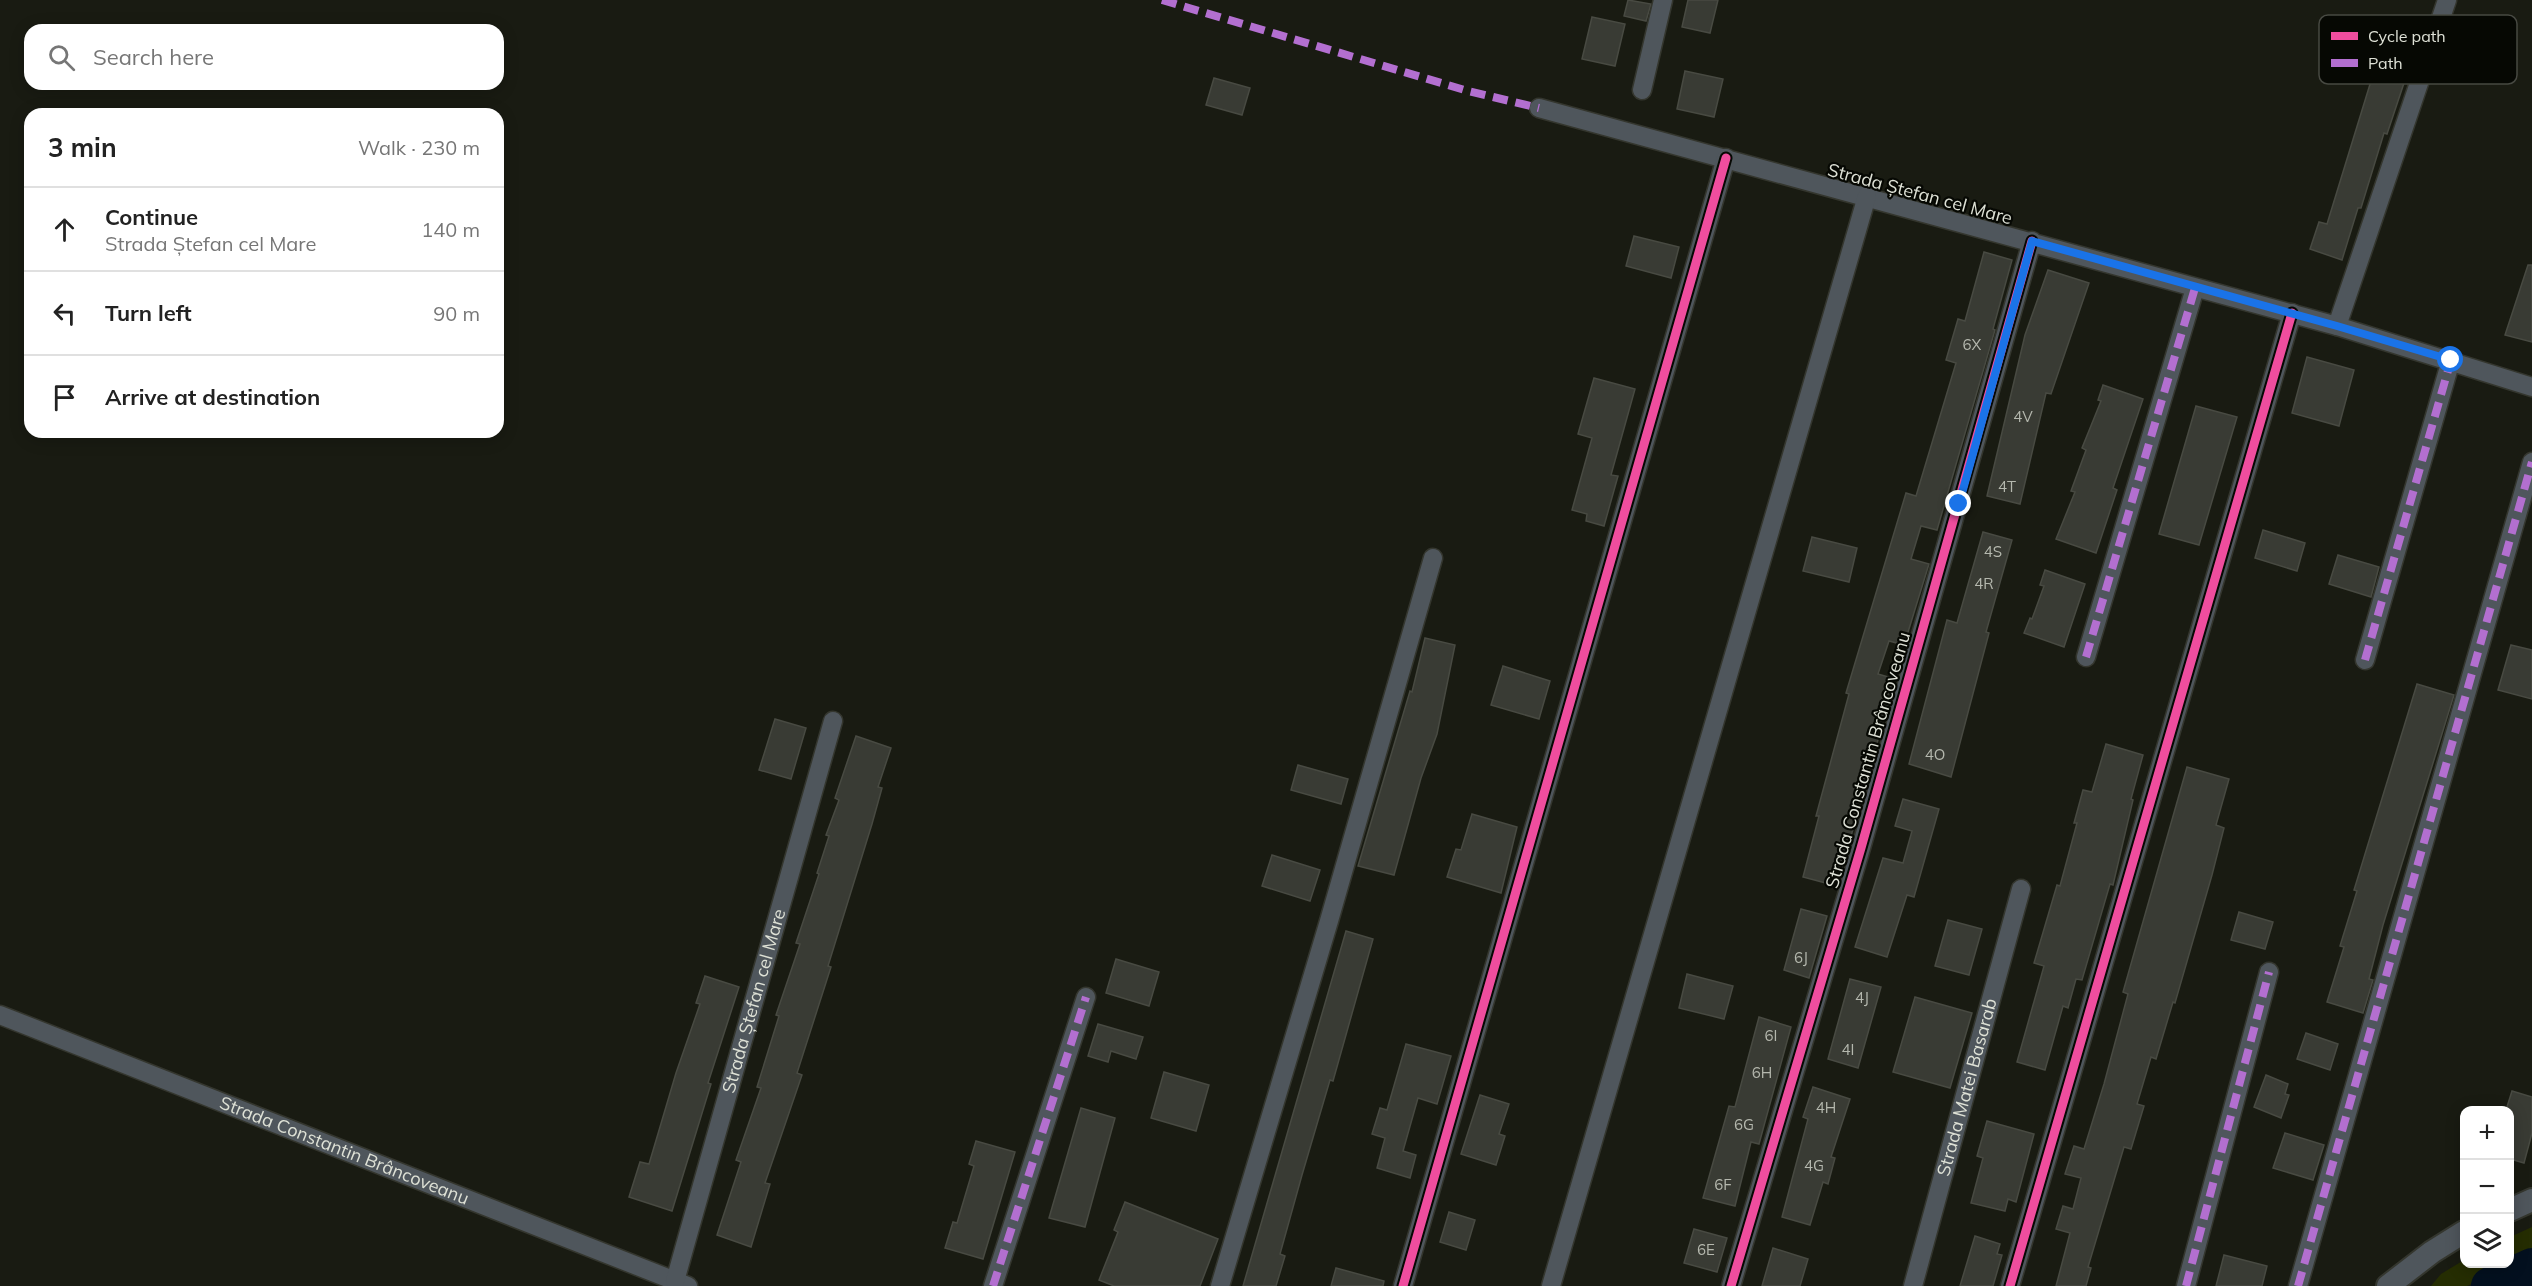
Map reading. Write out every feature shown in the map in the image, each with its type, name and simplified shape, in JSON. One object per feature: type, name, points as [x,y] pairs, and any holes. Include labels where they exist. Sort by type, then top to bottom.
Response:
[{"type":"street","points":[[1642,90],[1663,0]]},
{"type":"street","points":[[2442,15],[2447,0]]},
{"type":"street","points":[[2337,326],[2419,84]]},
{"type":"street","name":"Strada Ștefan cel Mare","points":[[1539,108],[2292,313],[2451,360],[2532,387]]},
{"type":"street","points":[[1403,1286],[1726,158]]},
{"type":"street","points":[[1551,1286],[1867,196]]},
{"type":"street","name":"Strada Constantin Brâncoveanu","points":[[1731,1286],[1861,848],[2032,241]]},
{"type":"street","points":[[2086,657],[2195,288]]},
{"type":"street","points":[[2010,1286],[2292,313]]},
{"type":"street","points":[[2366,660],[2451,360]]},
{"type":"street","points":[[2298,1286],[2532,462]]},
{"type":"street","points":[[1220,1286],[1329,921],[1433,558]]},
{"type":"street","name":"Strada Ștefan cel Mare","points":[[682,1283],[833,721]]},
{"type":"street","name":"Strada Matei Basarab","points":[[1913,1286],[2021,889]]},
{"type":"street","points":[[2186,1286],[2269,972]]},
{"type":"street","points":[[993,1286],[1086,997]]},
{"type":"street","name":"Strada Constantin Brâncoveanu","points":[[0,1015],[682,1283]]},
{"type":"street","points":[[2514,1208],[2532,1200]]},
{"type":"street","points":[[2397,1283],[2460,1235]]},
{"type":"green space","points":[[2532,1227],[2532,1256],[2514,1264],[2514,1235]]},
{"type":"green space","points":[[2460,1262],[2460,1268],[2506,1268],[2467,1286],[2431,1286],[2441,1274]]},
{"type":"building","points":[[1628,0],[1651,4],[1646,21],[1624,16]]},
{"type":"building","points":[[1688,0],[1718,0],[1710,33],[1682,27]]},
{"type":"building","points":[[1592,17],[1625,24],[1615,66],[1582,59]]},
{"type":"building","points":[[1685,71],[1723,79],[1714,117],[1677,109]]},
{"type":"building","points":[[1214,78],[1250,88],[1242,115],[1206,105]]},
{"type":"building","points":[[2370,84],[2404,84],[2387,134],[2384,133],[2342,260],[2310,249],[2319,222],[2327,224]]},
{"type":"building","points":[[1634,236],[1679,247],[1671,278],[1626,266]]},
{"type":"building","points":[[1984,252],[2012,260],[1993,329],[1995,330],[1937,530],[1921,526],[1911,559],[1929,564],[1904,645],[1889,641],[1878,674],[1895,679],[1837,886],[1803,877],[1819,816],[1816,816],[1849,694],[1846,693],[1906,493],[1916,496],[1956,363],[1946,360],[1958,319],[1965,321]]},
{"type":"building","points":[[2528,265],[2532,265],[2532,342],[2505,335]]},
{"type":"building","points":[[2048,270],[2089,283],[2051,394],[2046,393],[2020,504],[1987,496],[2025,335]]},
{"type":"building","points":[[2307,357],[2354,370],[2339,426],[2292,413]]},
{"type":"building","points":[[1594,378],[1635,389],[1611,475],[1618,476],[1604,526],[1586,521],[1587,514],[1572,510],[1592,438],[1578,434]]},
{"type":"building","points":[[2103,385],[2143,399],[2113,488],[2117,490],[2096,553],[2056,539],[2075,492],[2071,491],[2086,450],[2082,448],[2101,401],[2098,400]]},
{"type":"building","points":[[2196,406],[2237,417],[2199,545],[2159,534]]},
{"type":"building","points":[[2263,530],[2305,543],[2297,571],[2255,558]]},
{"type":"building","points":[[1983,532],[2012,540],[1986,632],[1989,633],[1951,777],[1909,764],[1947,620],[1957,623]]},
{"type":"building","points":[[1812,537],[1857,548],[1849,582],[1803,571]]},
{"type":"building","points":[[2338,555],[2379,567],[2371,597],[2329,584]]},
{"type":"building","points":[[2045,570],[2085,584],[2064,647],[2024,633],[2030,618],[2032,619],[2044,586],[2040,585]]},
{"type":"building","points":[[1425,638],[1455,645],[1437,734],[1421,778],[1394,875],[1358,866],[1410,691],[1412,692]]},
{"type":"building","points":[[2511,645],[2532,650],[2532,699],[2498,690]]},
{"type":"building","points":[[1503,666],[1550,681],[1539,719],[1491,705]]},
{"type":"building","points":[[2417,684],[2454,695],[2383,925],[2369,979],[2373,980],[2363,1013],[2327,1002],[2344,947],[2340,946],[2357,891],[2354,890]]},
{"type":"building","points":[[775,719],[806,728],[791,779],[759,770]]},
{"type":"building","points":[[856,736],[891,748],[878,787],[882,788],[872,824],[828,966],[831,967],[797,1073],[802,1075],[765,1183],[770,1184],[751,1247],[717,1235],[741,1162],[736,1160],[761,1088],[757,1087],[779,1016],[776,1015],[800,944],[796,943],[819,874],[817,873],[829,836],[826,835],[839,800],[835,798]]},
{"type":"building","points":[[2106,744],[2143,755],[2113,885],[2110,884],[2082,980],[2076,979],[2068,1008],[2063,1006],[2045,1070],[2017,1062],[2044,966],[2034,963],[2057,885],[2060,886],[2077,823],[2074,823],[2083,790],[2092,792]]},
{"type":"building","points":[[1298,765],[1348,779],[1341,804],[1291,790]]},
{"type":"building","points":[[2187,767],[2229,779],[2216,825],[2224,828],[2175,1003],[2173,1002],[2156,1059],[2151,1057],[2137,1104],[2144,1106],[2131,1149],[2124,1147],[2088,1267],[2091,1268],[2086,1286],[2056,1286],[2070,1233],[2056,1229],[2063,1206],[2073,1209],[2081,1178],[2065,1174],[2074,1146],[2084,1149],[2104,1084],[2128,994],[2123,992]]},
{"type":"building","points":[[1903,799],[1939,809],[1914,897],[1907,895],[1887,957],[1855,947],[1883,858],[1903,863],[1912,831],[1895,826]]},
{"type":"building","points":[[1472,814],[1517,827],[1501,893],[1447,877],[1456,849],[1461,850]]},
{"type":"building","points":[[1272,855],[1320,870],[1310,901],[1262,886]]},
{"type":"building","points":[[1801,909],[1827,916],[1809,978],[1784,970]]},
{"type":"building","points":[[2239,912],[2273,922],[2265,949],[2231,940]]},
{"type":"building","points":[[1948,920],[1982,929],[1969,975],[1935,966]]},
{"type":"building","points":[[1346,931],[1373,939],[1333,1081],[1330,1080],[1280,1254],[1285,1256],[1276,1286],[1243,1286]]},
{"type":"building","points":[[1116,959],[1159,972],[1149,1006],[1106,993]]},
{"type":"building","points":[[1687,974],[1733,986],[1724,1019],[1679,1008]]},
{"type":"building","points":[[705,976],[739,987],[708,1083],[711,1084],[672,1211],[629,1197],[640,1162],[649,1164],[676,1073],[700,1004],[696,1003]]},
{"type":"building","points":[[1850,979],[1881,987],[1858,1068],[1828,1059]]},
{"type":"building","points":[[1915,997],[1972,1013],[1950,1088],[1893,1072]]},
{"type":"building","points":[[1759,1017],[1791,1027],[1759,1144],[1751,1142],[1735,1206],[1703,1198],[1729,1106],[1735,1107]]},
{"type":"building","points":[[1098,1024],[1143,1037],[1136,1059],[1111,1051],[1108,1062],[1088,1056]]},
{"type":"building","points":[[2306,1033],[2338,1044],[2330,1070],[2297,1059]]},
{"type":"building","points":[[1406,1044],[1451,1056],[1437,1104],[1418,1098],[1403,1151],[1416,1155],[1410,1178],[1377,1168],[1385,1138],[1372,1134],[1380,1108],[1387,1110]]},
{"type":"building","points":[[1164,1072],[1209,1085],[1196,1131],[1151,1118]]},
{"type":"building","points":[[2266,1075],[2288,1084],[2285,1094],[2289,1095],[2281,1118],[2254,1107]]},
{"type":"building","points":[[1813,1087],[1850,1099],[1831,1157],[1835,1158],[1828,1184],[1823,1182],[1810,1225],[1782,1217],[1808,1119],[1803,1117]]},
{"type":"building","points":[[2512,1091],[2532,1097],[2532,1133],[2524,1163],[2514,1160],[2514,1106],[2507,1106]]},
{"type":"building","points":[[1480,1095],[1509,1104],[1499,1134],[1505,1136],[1496,1165],[1461,1154]]},
{"type":"building","points":[[1081,1108],[1115,1118],[1085,1227],[1049,1218]]},
{"type":"building","points":[[1987,1121],[2034,1134],[2016,1202],[2008,1199],[2005,1211],[1971,1203],[1983,1158],[1977,1156]]},
{"type":"building","points":[[2285,1133],[2324,1145],[2313,1180],[2273,1168]]},
{"type":"building","points":[[976,1141],[1015,1152],[983,1259],[945,1248],[953,1222],[957,1223],[974,1166],[969,1164]]},
{"type":"building","points":[[1125,1202],[1218,1239],[1200,1286],[1114,1286],[1099,1280],[1118,1232],[1114,1230]]},
{"type":"building","points":[[1449,1212],[1475,1220],[1466,1250],[1440,1242]]},
{"type":"building","points":[[1694,1229],[1727,1238],[1717,1272],[1684,1263]]},
{"type":"building","points":[[1975,1236],[2000,1244],[1997,1254],[2002,1255],[1993,1286],[1960,1286]]},
{"type":"building","points":[[1773,1248],[1808,1259],[1800,1286],[1762,1286]]},
{"type":"building","points":[[2224,1255],[2267,1266],[2262,1286],[2216,1286]]},
{"type":"building","points":[[1336,1268],[1384,1281],[1383,1286],[1331,1286]]},
{"type":"waterway","points":[[2490,1286],[2532,1267]]},
{"type":"marked path","points":[[1162,0],[1468,91],[1539,108]]},
{"type":"marked path","points":[[2086,657],[2195,288]]},
{"type":"marked path","points":[[2365,660],[2451,360]]},
{"type":"marked path","points":[[2298,1286],[2532,462]]},
{"type":"marked path","points":[[2186,1286],[2269,972]]},
{"type":"marked path","points":[[993,1286],[1086,997]]},
{"type":"cycle path","points":[[1403,1286],[1726,158]]},
{"type":"cycle path","points":[[1731,1286],[1861,848],[2032,241]]},
{"type":"cycle path","points":[[2010,1286],[2292,313]]},
{"type":"route","points":[[1959,504],[2032,241],[2451,360]]}]
